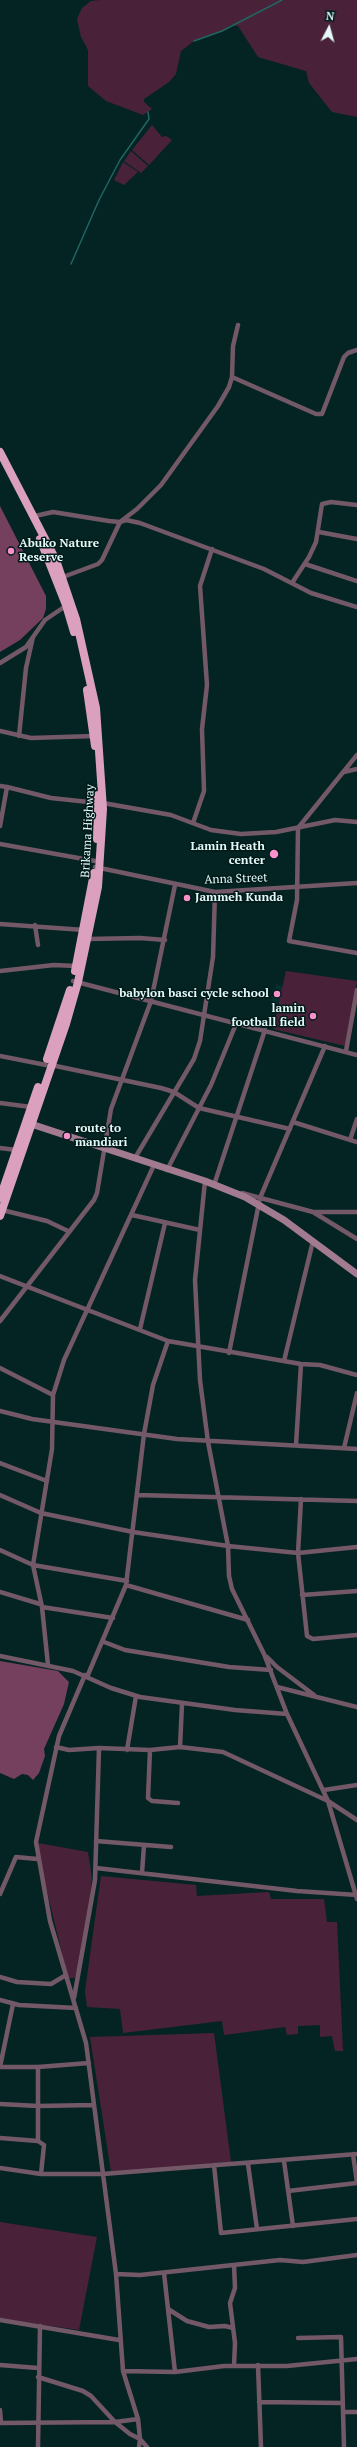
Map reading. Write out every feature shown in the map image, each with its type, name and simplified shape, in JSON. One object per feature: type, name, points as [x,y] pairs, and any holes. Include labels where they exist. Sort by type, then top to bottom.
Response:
[{"type":"highway","name":"Brikama Highway","points":[[0,452],[35,516],[63,577],[86,684],[94,736],[101,803]]},
{"type":"highway","name":"Brikama Highway","points":[[0,462],[40,539],[69,605],[86,657],[96,708],[101,803],[97,865],[88,939],[28,1123],[1,1213]]},
{"type":"highway","name":"Brikama Highway","points":[[75,981],[76,966],[97,865]]},
{"type":"highway","name":"Brikama Highway","points":[[0,1198],[16,1150],[28,1123],[31,1107],[48,1065]]},
{"type":"main road","points":[[28,1123],[104,1147],[260,1201],[357,1274]]},
{"type":"street","points":[[63,577],[98,564],[120,522],[137,509],[161,485],[218,406],[229,387],[232,377],[233,346],[238,325]]},
{"type":"street","points":[[232,377],[316,414],[322,414],[344,357],[348,353],[357,350]]},
{"type":"street","points":[[292,583],[313,550],[319,532],[319,509],[322,504],[331,502],[357,505]]},
{"type":"street","points":[[35,516],[53,512],[120,522],[126,520],[140,523],[264,569],[330,600],[357,607]]},
{"type":"street","points":[[319,532],[357,539]]},
{"type":"street","points":[[193,823],[204,791],[202,729],[208,685],[200,586],[212,549]]},
{"type":"street","points":[[305,564],[357,581]]},
{"type":"street","points":[[0,663],[26,647],[45,620],[69,605]]},
{"type":"street","points":[[19,736],[26,668],[33,637]]},
{"type":"street","points":[[0,731],[19,736],[52,739],[94,736]]},
{"type":"street","points":[[357,755],[298,828],[296,885],[297,900],[290,941],[357,953]]},
{"type":"street","points":[[344,772],[357,769]]},
{"type":"street","points":[[0,786],[51,798],[101,803],[171,815],[211,830],[241,834],[298,828],[336,820],[357,822]]},
{"type":"street","points":[[0,826],[7,787]]},
{"type":"street","name":"Anna Street","points":[[0,844],[97,865],[175,885],[215,892],[296,885],[357,883]]},
{"type":"street","points":[[0,1321],[68,1231],[94,1200],[97,1193],[111,1109],[151,1001],[165,940],[175,885]]},
{"type":"street","points":[[135,1158],[194,1059],[200,1041],[213,957],[215,892]]},
{"type":"street","points":[[0,924],[35,925],[84,930]]},
{"type":"street","points":[[35,925],[38,945]]},
{"type":"street","points":[[88,939],[140,938],[165,940]]},
{"type":"street","points":[[0,971],[54,965],[76,966]]},
{"type":"street","points":[[75,981],[357,1055]]},
{"type":"street","points":[[346,1051],[357,990]]},
{"type":"street","points":[[167,1170],[199,1108],[236,1024]]},
{"type":"street","points":[[214,1184],[265,1030]]},
{"type":"street","points":[[230,1353],[260,1201],[325,1046]]},
{"type":"street","points":[[0,1056],[123,1079],[174,1092],[199,1108],[290,1129]]},
{"type":"street","points":[[0,1103],[31,1107]]},
{"type":"street","points":[[350,1140],[357,1119]]},
{"type":"street","points":[[293,1122],[357,1142]]},
{"type":"street","points":[[0,1148],[16,1150]]},
{"type":"street","points":[[48,1665],[41,1605],[33,1565],[52,1449],[52,1396],[64,1360],[86,1310],[132,1215],[154,1165]]},
{"type":"street","points":[[96,1868],[297,1892],[357,1896],[324,1790],[287,1714],[271,1670],[229,1576],[228,1546],[217,1496],[200,1380],[195,1280],[205,1181]]},
{"type":"street","points":[[260,1201],[313,1212],[357,1212]]},
{"type":"street","points":[[313,1212],[357,1239]]},
{"type":"street","points":[[1,1213],[47,1221],[68,1231]]},
{"type":"street","points":[[132,1215],[200,1230]]},
{"type":"street","points":[[140,1329],[165,1223]]},
{"type":"street","points":[[284,1361],[313,1241]]},
{"type":"street","points":[[0,1276],[168,1341],[230,1353],[301,1364],[320,1364],[357,1375]]},
{"type":"street","points":[[139,2447],[140,2439],[138,2419],[123,2371],[119,2340],[116,2274],[86,2043],[74,1998],[50,1921],[37,1858],[36,1842],[54,1769],[56,1747],[86,1676],[104,1642],[127,1583],[144,1434],[154,1385],[168,1341]]},
{"type":"street","points":[[296,1445],[301,1364]]},
{"type":"street","points":[[0,1368],[52,1396]]},
{"type":"street","points":[[344,1448],[357,1393]]},
{"type":"street","points":[[0,1411],[53,1422],[208,1442],[357,1449]]},
{"type":"street","points":[[0,1463],[47,1481]]},
{"type":"street","points":[[0,1495],[41,1513],[133,1532],[228,1546],[298,1553],[357,1547]]},
{"type":"street","points":[[138,1495],[357,1501]]},
{"type":"street","points":[[301,1499],[298,1553],[307,1638],[357,1635]]},
{"type":"street","points":[[0,1550],[33,1565],[127,1583],[248,1620]]},
{"type":"street","points":[[302,1595],[357,1591]]},
{"type":"street","points":[[0,1592],[41,1605],[114,1618]]},
{"type":"street","points":[[104,1642],[125,1650],[229,1667],[271,1670]]},
{"type":"street","points":[[264,1654],[277,1667],[316,1697]]},
{"type":"street","points":[[0,1656],[48,1665],[86,1676],[111,1688],[136,1696],[182,1704],[287,1714]]},
{"type":"street","points":[[276,1687],[357,1706]]},
{"type":"street","points":[[127,1750],[136,1696]]},
{"type":"street","points":[[180,1747],[182,1704]]},
{"type":"street","points":[[56,1747],[69,1750],[99,1748],[150,1750],[180,1747],[207,1749],[237,1757],[328,1801],[357,1820]]},
{"type":"street","points":[[74,1998],[96,1868],[99,1748]]},
{"type":"street","points":[[150,1750],[148,1798],[152,1801],[178,1803]]},
{"type":"street","points":[[324,1790],[357,1785]]},
{"type":"street","points":[[96,1841],[171,1847]]},
{"type":"street","points":[[142,1873],[144,1845]]},
{"type":"street","points":[[0,1894],[16,1858],[37,1858]]},
{"type":"street","points":[[0,1976],[17,1982],[51,1984],[66,1975]]},
{"type":"street","points":[[0,2000],[13,2004],[76,2008]]},
{"type":"street","points":[[13,2004],[0,2067],[38,2067],[88,2063]]},
{"type":"street","points":[[38,2067],[38,2141]]},
{"type":"street","points":[[0,2104],[38,2106],[93,2105]]},
{"type":"street","points":[[0,2138],[38,2141],[44,2145],[42,2174]]},
{"type":"street","points":[[0,2168],[42,2174],[103,2174],[214,2165],[248,2164],[355,2154],[357,2183],[288,2191]]},
{"type":"street","points":[[284,2161],[293,2226]]},
{"type":"street","points":[[248,2164],[257,2230]]},
{"type":"street","points":[[214,2165],[221,2233],[357,2220]]},
{"type":"street","points":[[116,2274],[164,2273],[291,2260],[303,2262],[357,2255]]},
{"type":"street","points":[[234,2265],[235,2288],[230,2303],[233,2328],[234,2366]]},
{"type":"street","points":[[164,2273],[175,2372]]},
{"type":"street","points":[[168,2309],[187,2321],[209,2326],[225,2326],[233,2328]]},
{"type":"street","points":[[0,2320],[119,2340]]},
{"type":"street","points":[[38,2447],[37,2423],[40,2326]]},
{"type":"street","points":[[298,2338],[341,2337],[344,2447]]},
{"type":"street","points":[[123,2371],[175,2372],[234,2366],[287,2366],[357,2359]]},
{"type":"street","points":[[0,2365],[38,2368]]},
{"type":"street","points":[[258,2365],[261,2447]]},
{"type":"street","points":[[38,2377],[83,2391],[91,2396],[115,2422],[130,2434],[140,2439],[147,2447]]},
{"type":"street","points":[[259,2402],[343,2403]]},
{"type":"street","points":[[0,2410],[0,2423],[115,2422],[138,2419]]},
{"type":"street","points":[[343,2412],[357,2412]]},
{"type":"shaded area","points":[[357,0],[357,117],[332,112],[309,83],[306,71],[258,57],[238,26],[231,25],[222,31],[194,41],[181,51],[176,74],[169,82],[144,99],[144,102],[152,109],[143,115],[106,101],[88,86],[88,50],[81,37],[77,19],[82,8],[91,1]]},
{"type":"shaded area","points":[[152,125],[162,137],[166,136],[172,140],[149,165],[132,150]]},
{"type":"shaded area","points":[[131,151],[148,166],[141,173],[124,161]]},
{"type":"shaded area","points":[[123,162],[138,172],[124,185],[114,180]]},
{"type":"shaded area","name":"Abuko Nature Reserve","points":[[0,506],[46,596],[46,609],[43,618],[20,640],[0,652]]},
{"type":"shaded area","name":"lamin football field","points":[[286,971],[357,981],[345,1046],[273,1029]]},
{"type":"shaded area","name":"babylon basci cycle school","points":[[276,984],[283,986],[278,1004],[271,1002]]},
{"type":"shaded area","points":[[0,1661],[58,1671],[69,1682],[64,1704],[44,1749],[45,1756],[39,1773],[33,1780],[28,1775],[22,1774],[14,1779],[0,1773]]},
{"type":"shaded area","points":[[38,1843],[88,1852],[92,1878],[90,1900],[78,1975],[74,1978],[68,1978],[44,1879]]},
{"type":"shaded area","points":[[101,1876],[196,1885],[197,1896],[269,1892],[271,1899],[324,1899],[327,1922],[337,1922],[343,2051],[335,2051],[332,2036],[320,2037],[320,2025],[298,2026],[298,2034],[287,2035],[285,2027],[224,2035],[222,2021],[123,2033],[120,2009],[87,2007],[85,1991]]},
{"type":"shaded area","points":[[214,2033],[231,2162],[111,2172],[90,2037]]},
{"type":"shaded area","points":[[0,2222],[97,2237],[79,2330],[0,2319]]},
{"type":"waterway","points":[[194,41],[222,31],[282,0]]},
{"type":"waterway","points":[[71,264],[99,200],[120,160],[149,119],[148,112]]},
{"type":"place","name":"Abuko Nature Reserve","points":[[11,551]]},
{"type":"place","name":"Lamin Heath center","points":[[274,854]]},
{"type":"place","name":"Jammeh Kunda","points":[[187,898]]},
{"type":"place","name":"babylon basci cycle school","points":[[277,994]]},
{"type":"place","name":"lamin football field","points":[[313,1016]]},
{"type":"place","name":"route to mandiari","points":[[67,1136]]}]
